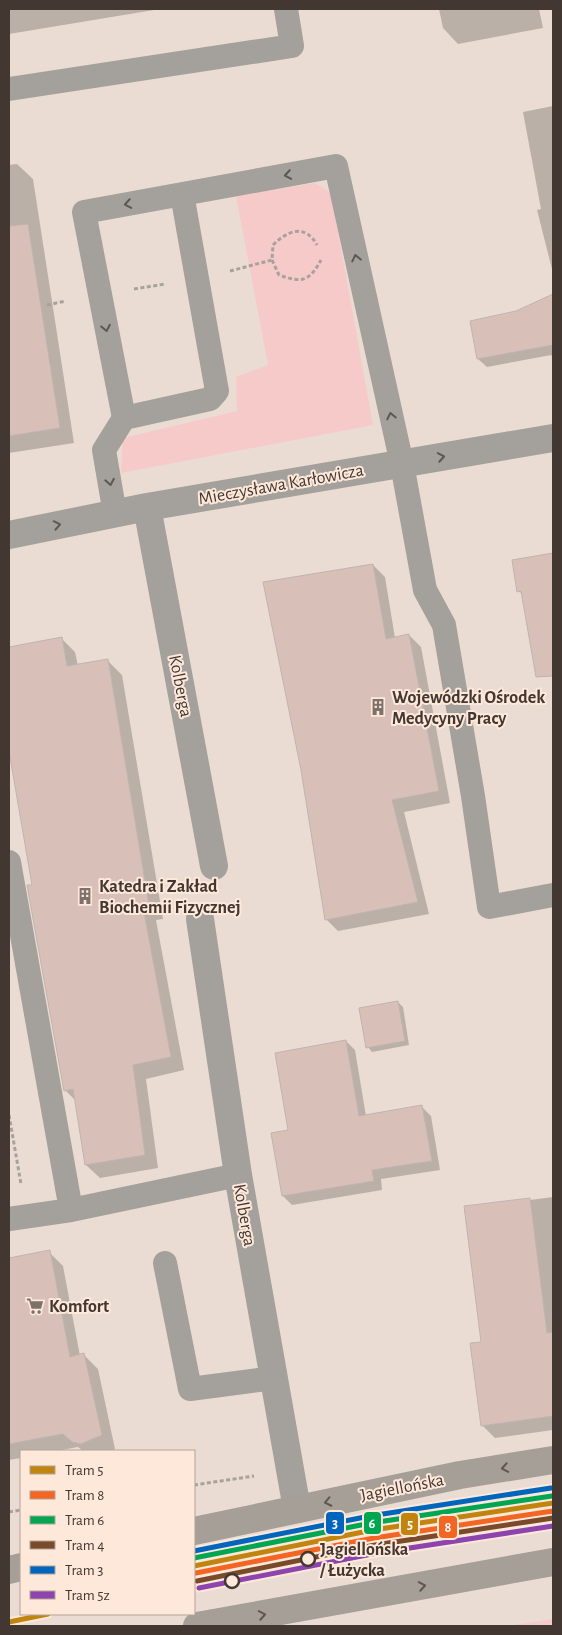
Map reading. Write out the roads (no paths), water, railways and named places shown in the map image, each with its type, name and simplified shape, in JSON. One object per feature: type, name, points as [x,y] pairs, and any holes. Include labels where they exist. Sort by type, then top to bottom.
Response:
[{"type":"main road","name":"Jagiellońska","points":[[195,1531],[460,1475],[553,1460]]},
{"type":"main road","points":[[197,1626],[553,1562]]},
{"type":"street","name":"Mieczysława Karłowicza","points":[[9,535],[147,507],[553,438]]},
{"type":"street","name":"Kolberga","points":[[147,507],[214,866]]},
{"type":"street","name":"Kolberga","points":[[200,919],[238,1174],[297,1509]]},
{"type":"lane","points":[[9,89],[292,46],[286,9]]},
{"type":"lane","points":[[115,514],[104,450],[124,418],[84,212],[336,166],[402,464],[425,590],[444,625],[473,796],[489,907],[553,895]]},
{"type":"lane","points":[[124,418],[210,399],[217,392],[182,194]]},
{"type":"lane","points":[[9,862],[70,1210]]},
{"type":"lane","points":[[18,1218],[70,1210],[238,1174]]},
{"type":"lane","points":[[165,1263],[190,1389],[274,1378]]},
{"type":"tram line","name":"3","points":[[195,1551],[370,1516],[551,1488]]},
{"type":"tram line","name":"6","points":[[195,1558],[371,1523],[552,1496]]},
{"type":"tram line","name":"5","points":[[195,1566],[373,1530],[553,1503]]},
{"type":"tram line","name":"8","points":[[196,1573],[374,1538],[553,1511]]},
{"type":"tram line","name":"4","points":[[197,1581],[375,1545],[553,1518]]},
{"type":"tram line","name":"5z","points":[[199,1588],[377,1553],[553,1526]]},
{"type":"tram line","name":"5","points":[[9,1622],[43,1615]]},
{"type":"place","name":"Wojewódzki Ośrodek Medycyny Pracy","points":[[378,707]]},
{"type":"place","name":"Katedra i Zakład Biochemii Fizycznej","points":[[85,896]]},
{"type":"place","name":"Komfort","points":[[35,1306]]},
{"type":"place","name":"Jagiellońska / Łużycka","points":[[308,1559]]}]
